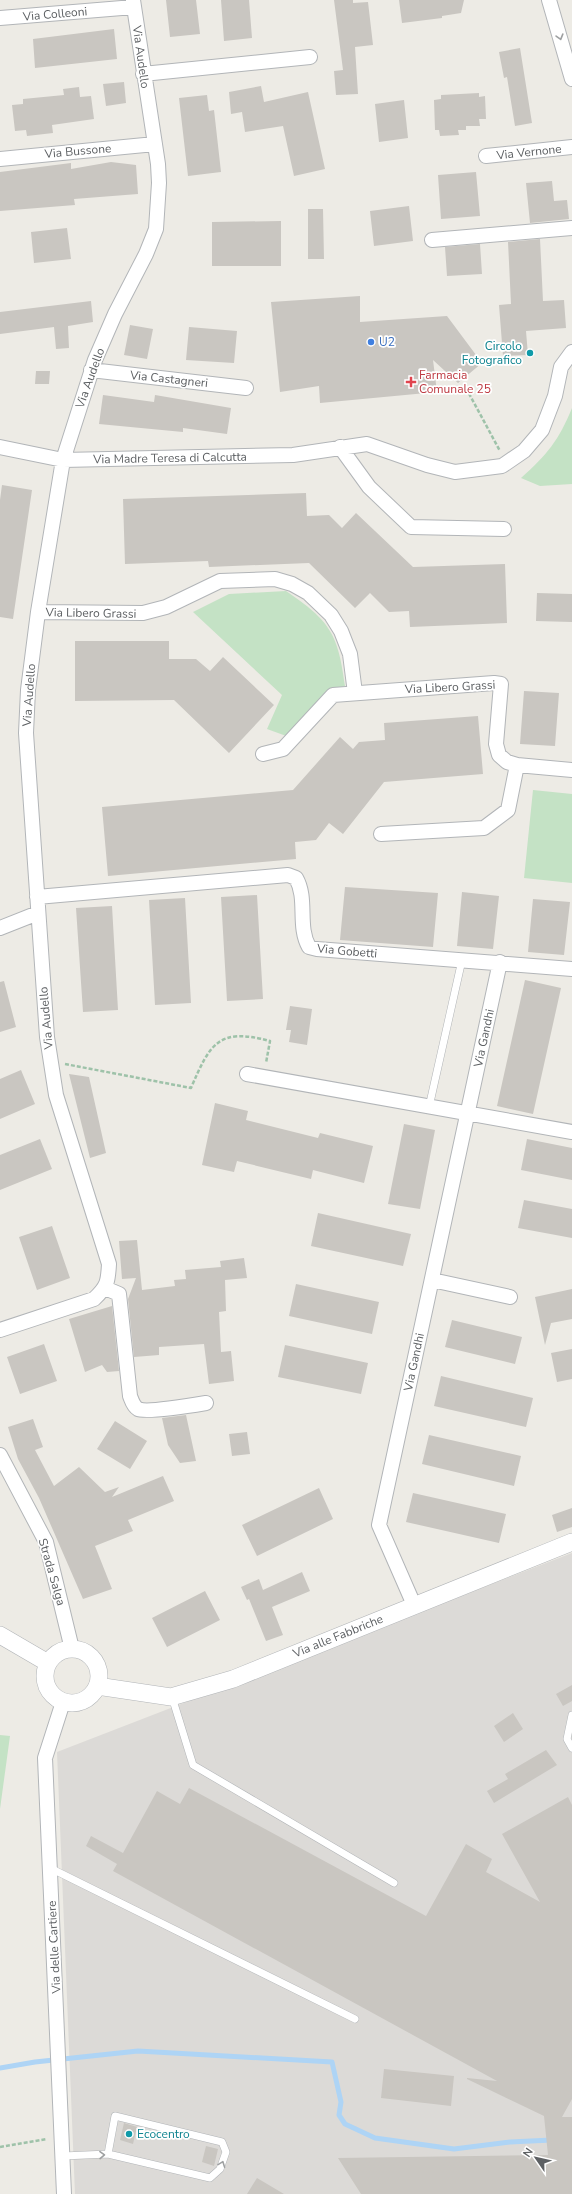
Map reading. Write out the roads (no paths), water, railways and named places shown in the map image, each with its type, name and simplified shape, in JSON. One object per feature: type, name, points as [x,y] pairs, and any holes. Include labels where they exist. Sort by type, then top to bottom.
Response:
[{"type":"street","points":[[549,0],[572,79]]},
{"type":"street","name":"Via Colleoni","points":[[0,18],[134,4]]},
{"type":"street","name":"Via Audello","points":[[105,1288],[108,1281],[109,1264],[56,1094],[47,1037],[36,897],[26,733],[28,690],[38,612],[63,460],[91,370],[115,314],[146,254],[156,229],[159,183],[155,144],[143,74],[134,4]]},
{"type":"street","points":[[143,74],[310,57]]},
{"type":"street","name":"Via Bussone","points":[[0,159],[155,144]]},
{"type":"street","name":"Via Vernone","points":[[486,156],[572,147]]},
{"type":"street","points":[[432,240],[572,228]]},
{"type":"street","name":"Via Madre Teresa di Calcutta","points":[[0,447],[63,460],[293,455],[367,444],[427,465],[455,472],[502,466],[524,451],[542,430],[555,396],[561,367],[572,352]]},
{"type":"street","name":"Via Castagneri","points":[[91,370],[246,388]]},
{"type":"street","points":[[340,447],[369,487],[411,527],[504,529]]},
{"type":"street","name":"Via Libero Grassi","points":[[38,612],[143,613],[166,607],[220,581],[275,579],[292,584],[308,593],[331,615],[341,631],[350,654],[355,693]]},
{"type":"street","name":"Via Libero Grassi","points":[[263,754],[283,749],[333,695],[494,683],[501,684],[496,744],[499,755],[507,762],[517,765],[572,770]]},
{"type":"street","points":[[381,834],[484,828],[508,810],[517,765]]},
{"type":"street","name":"Via Gobetti","points":[[36,897],[288,875],[296,878],[301,886],[304,938],[309,946],[317,949],[500,962],[572,969]]},
{"type":"street","points":[[0,928],[38,913]]},
{"type":"street","name":"Via Gandhi","points":[[414,1605],[379,1525],[500,962]]},
{"type":"street","points":[[247,1074],[572,1132]]},
{"type":"street","points":[[432,1280],[510,1297]]},
{"type":"street","points":[[0,1330],[94,1299],[105,1288],[119,1294],[130,1396],[134,1405],[139,1410],[150,1410],[206,1403]]},
{"type":"street","name":"Strada Salga","points":[[0,1455],[46,1542],[72,1649]]},
{"type":"street","name":"Via alle Fabbriche","points":[[97,1686],[172,1697],[233,1679],[572,1542]]},
{"type":"street","points":[[0,1635],[48,1663]]},
{"type":"street","points":[[72,1649],[87,1654],[97,1664],[100,1676],[97,1686],[87,1699],[79,1703],[63,1702],[52,1695],[47,1686],[45,1677],[48,1663],[59,1653],[72,1649]]},
{"type":"street","name":"Via delle Cartiere","points":[[63,1702],[45,1758],[60,2071],[64,2194]]},
{"type":"lane","points":[[429,1107],[462,960]]},
{"type":"lane","points":[[172,1697],[193,1765],[394,1882]]},
{"type":"lane","points":[[572,1715],[567,1739],[572,1748]]},
{"type":"lane","points":[[50,1868],[355,2019]]},
{"type":"lane","points":[[63,2156],[108,2154],[210,2178],[220,2170],[226,2152],[222,2142],[115,2116],[108,2154]]},
{"type":"waterway","points":[[0,2068],[35,2062],[138,2051],[332,2062],[341,2102],[339,2115],[345,2124],[375,2138],[454,2149],[510,2142],[552,2140]]},
{"type":"place","name":"U2","points":[[371,342]]},
{"type":"place","name":"Circolo Fotografico","points":[[530,353]]},
{"type":"place","name":"Farmacia Comunale 25","points":[[411,382]]},
{"type":"place","name":"Ecocentro","points":[[129,2134]]}]
